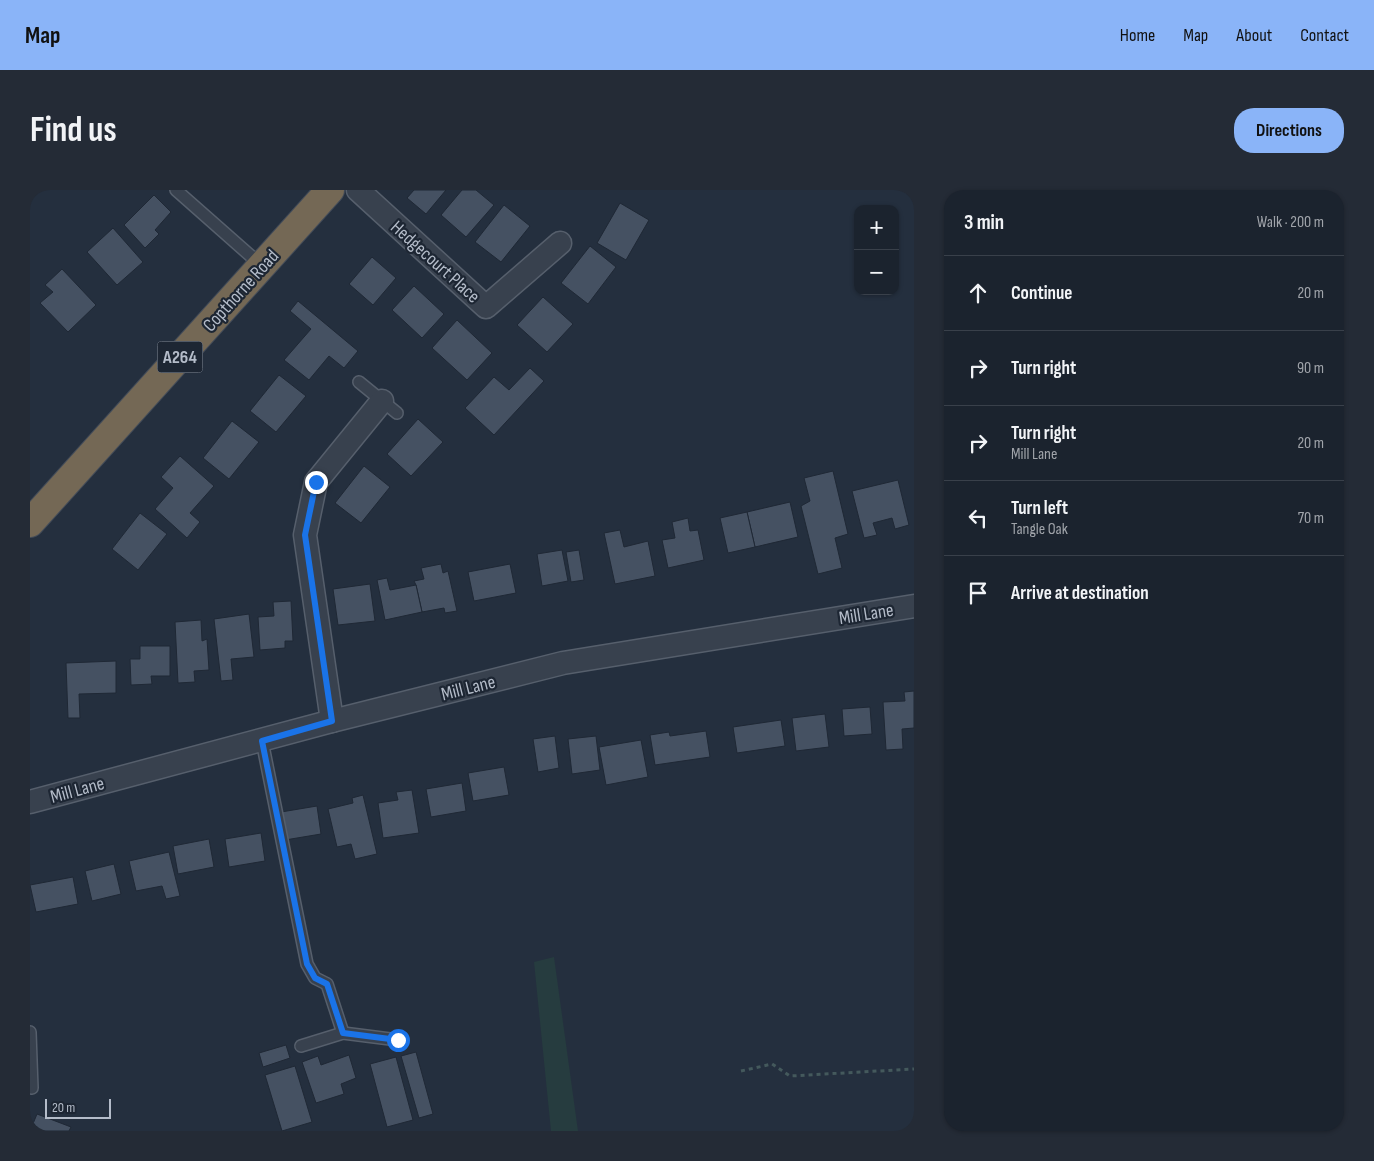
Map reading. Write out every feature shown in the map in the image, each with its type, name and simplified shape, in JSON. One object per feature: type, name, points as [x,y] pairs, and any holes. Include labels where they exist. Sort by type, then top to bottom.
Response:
[{"type":"highway","name":"Copthorne Road","points":[[30,523],[330,190]]},
{"type":"street","name":"Hedgecourt Place","points":[[358,190],[489,313],[560,244]]},
{"type":"street","points":[[332,721],[305,535],[316,482],[389,407]]},
{"type":"street","name":"Mill Lane","points":[[30,802],[332,721],[563,664],[914,606]]},
{"type":"lane","points":[[176,190],[262,266]]},
{"type":"lane","points":[[359,382],[389,407]]},
{"type":"lane","points":[[262,741],[307,964],[315,978],[327,984],[343,1033]]},
{"type":"lane","points":[[30,1032],[32,1088]]},
{"type":"lane","points":[[301,1046],[343,1033],[398,1040]]},
{"type":"path","points":[[741,1071],[772,1064],[790,1076],[914,1069]]},
{"type":"green space","points":[[554,957],[578,1131],[551,1131],[534,962]]},
{"type":"building","points":[[414,190],[446,190],[426,214],[407,198]]},
{"type":"building","points":[[462,190],[476,190],[494,205],[466,237],[441,215]]},
{"type":"building","points":[[154,195],[171,212],[155,230],[159,234],[145,248],[124,225]]},
{"type":"building","points":[[620,203],[649,220],[626,260],[597,243]]},
{"type":"building","points":[[504,205],[530,226],[501,262],[475,242]]},
{"type":"building","points":[[113,228],[143,262],[117,285],[87,252]]},
{"type":"building","points":[[590,246],[616,267],[588,304],[561,283]]},
{"type":"building","points":[[372,257],[396,278],[373,305],[349,284]]},
{"type":"building","points":[[62,269],[96,305],[68,332],[40,303],[53,292],[45,285]]},
{"type":"building","points":[[414,286],[444,314],[422,338],[392,310]]},
{"type":"building","points":[[543,297],[573,324],[547,352],[517,325]]},
{"type":"building","points":[[298,301],[358,351],[344,368],[329,356],[309,380],[284,360],[311,329],[290,311]]},
{"type":"building","points":[[457,320],[492,353],[467,380],[432,348]]},
{"type":"building","points":[[530,368],[544,381],[494,435],[465,408],[494,377],[509,390]]},
{"type":"building","points":[[279,375],[306,396],[276,432],[250,411]]},
{"type":"building","points":[[418,419],[443,442],[411,476],[387,454]]},
{"type":"building","points":[[232,421],[259,442],[229,479],[203,458]]},
{"type":"building","points":[[180,456],[214,486],[190,513],[200,522],[187,538],[155,509],[173,488],[161,477]]},
{"type":"building","points":[[364,466],[390,487],[361,523],[335,503]]},
{"type":"building","points":[[833,471],[848,534],[835,538],[842,568],[818,574],[801,506],[810,501],[804,478]]},
{"type":"building","points":[[898,480],[909,525],[895,529],[892,518],[873,523],[877,535],[864,538],[852,491]]},
{"type":"building","points":[[790,502],[798,537],[755,547],[747,512]]},
{"type":"building","points":[[747,512],[755,547],[728,553],[720,518]]},
{"type":"building","points":[[140,513],[167,534],[138,570],[112,549]]},
{"type":"building","points":[[688,518],[690,531],[698,530],[704,560],[668,568],[662,540],[675,538],[672,522]]},
{"type":"building","points":[[620,530],[624,547],[648,541],[655,576],[615,584],[604,533]]},
{"type":"building","points":[[562,550],[568,581],[542,586],[537,554]]},
{"type":"building","points":[[579,550],[584,580],[571,582],[566,552]]},
{"type":"building","points":[[441,564],[443,573],[448,571],[457,611],[445,613],[444,608],[422,612],[414,581],[424,579],[421,568]]},
{"type":"building","points":[[510,564],[516,593],[474,601],[468,572]]},
{"type":"building","points":[[387,578],[390,590],[416,585],[422,612],[385,620],[377,580]]},
{"type":"building","points":[[370,584],[375,621],[338,625],[333,589]]},
{"type":"building","points":[[291,601],[293,641],[285,641],[285,648],[260,650],[258,617],[274,616],[273,602]]},
{"type":"building","points":[[249,614],[254,657],[231,659],[233,680],[221,681],[214,619]]},
{"type":"building","points":[[201,620],[202,641],[207,639],[209,670],[194,671],[195,682],[178,683],[175,622]]},
{"type":"building","points":[[140,646],[170,646],[170,676],[151,676],[152,684],[131,685],[130,659],[140,659]]},
{"type":"building","points":[[116,661],[116,693],[79,694],[80,718],[68,718],[66,663]]},
{"type":"building","points":[[914,691],[914,728],[902,729],[903,749],[886,750],[883,702],[905,701],[904,692]]},
{"type":"building","points":[[870,707],[872,734],[844,736],[842,709]]},
{"type":"building","points":[[825,714],[829,747],[796,751],[792,718]]},
{"type":"building","points":[[781,720],[785,746],[737,753],[733,727]]},
{"type":"building","points":[[706,731],[710,757],[655,765],[650,735],[669,732],[670,736]]},
{"type":"building","points":[[555,736],[559,768],[538,772],[533,739]]},
{"type":"building","points":[[596,736],[600,770],[572,774],[568,739]]},
{"type":"building","points":[[641,740],[648,777],[606,785],[599,747]]},
{"type":"building","points":[[504,767],[509,795],[473,801],[468,773]]},
{"type":"building","points":[[462,783],[466,811],[431,817],[426,789]]},
{"type":"building","points":[[412,790],[419,833],[383,838],[378,803],[398,800],[396,792]]},
{"type":"building","points":[[363,795],[377,854],[355,859],[351,844],[337,847],[328,809],[353,803],[352,798]]},
{"type":"building","points":[[317,806],[321,834],[285,840],[281,812]]},
{"type":"building","points":[[261,833],[265,861],[229,867],[225,839]]},
{"type":"building","points":[[209,839],[214,867],[178,874],[173,846]]},
{"type":"building","points":[[169,852],[180,896],[166,899],[162,886],[136,891],[129,861]]},
{"type":"building","points":[[114,864],[121,894],[92,901],[85,871]]},
{"type":"building","points":[[73,877],[78,904],[36,912],[30,885]]},
{"type":"building","points":[[286,1045],[290,1058],[263,1067],[259,1053]]},
{"type":"building","points":[[416,1052],[433,1114],[419,1118],[401,1056]]},
{"type":"building","points":[[349,1055],[356,1078],[341,1084],[344,1094],[316,1103],[302,1062],[318,1056],[321,1065]]},
{"type":"building","points":[[396,1057],[413,1120],[387,1127],[370,1064]]},
{"type":"building","points":[[295,1066],[312,1122],[282,1131],[265,1075]]},
{"type":"building","points":[[37,1114],[71,1127],[69,1131],[30,1131]]},
{"type":"route","points":[[316,482],[305,535],[332,721],[262,741],[307,964],[315,978],[327,984],[343,1033],[398,1040]]}]
